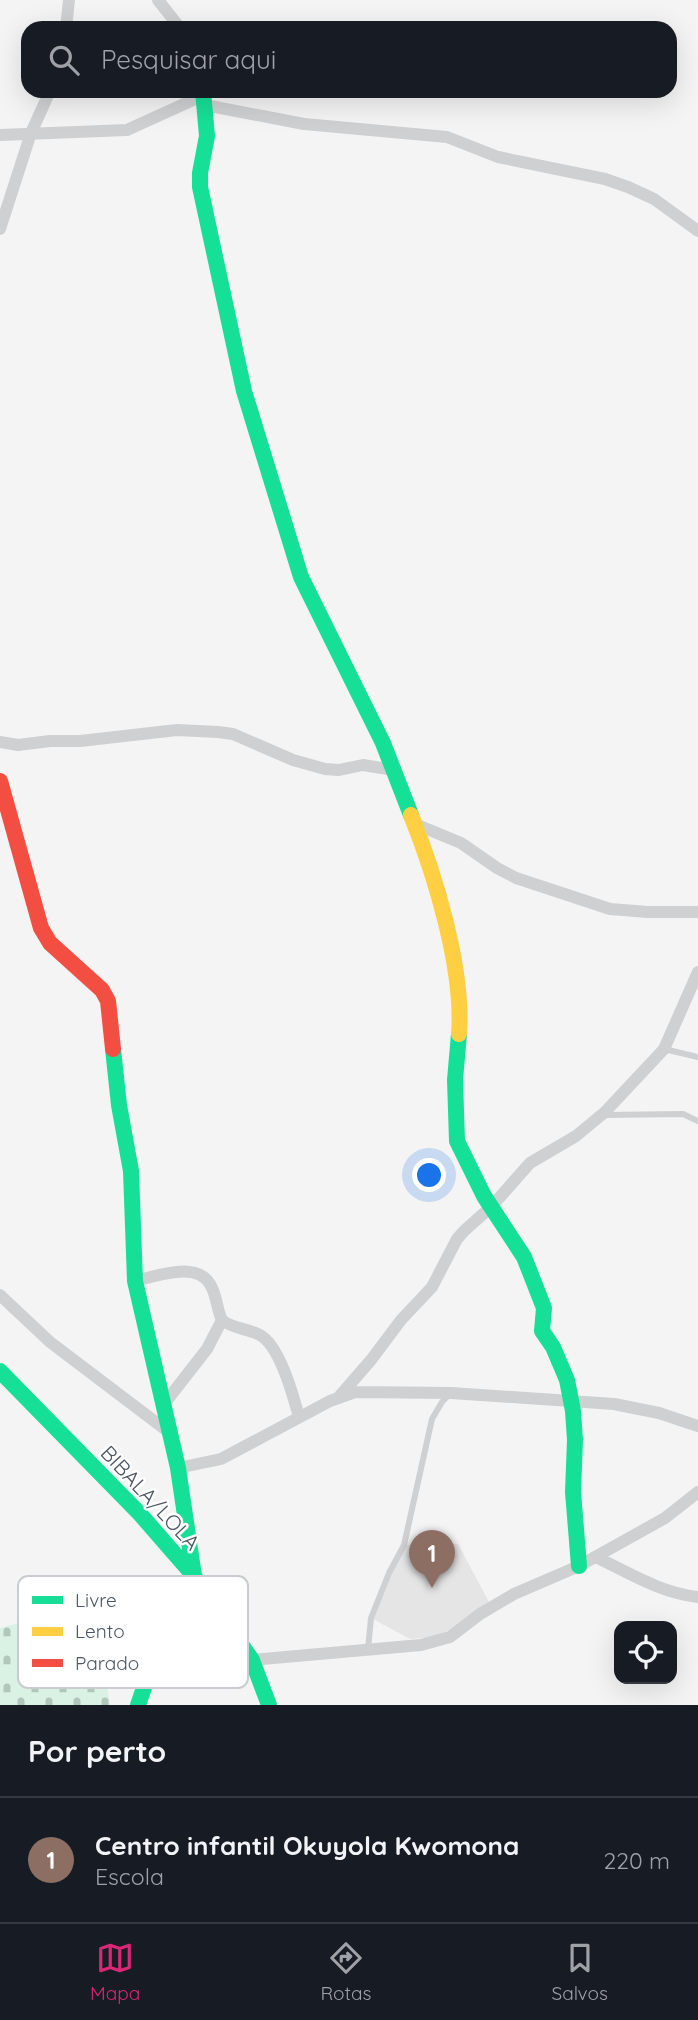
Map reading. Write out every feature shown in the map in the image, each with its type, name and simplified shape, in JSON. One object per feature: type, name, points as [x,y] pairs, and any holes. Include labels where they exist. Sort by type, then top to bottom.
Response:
[{"type":"street","points":[[67,21],[69,0]]},
{"type":"street","points":[[158,0],[174,21]]},
{"type":"street","points":[[0,229],[31,133],[47,98]]},
{"type":"street","points":[[0,135],[127,130],[202,98]]},
{"type":"street","points":[[204,98],[207,136],[200,187],[244,391],[301,577],[383,743],[415,824],[440,902],[454,967],[460,1020],[455,1080],[457,1141],[460,1151],[524,1257],[540,1295],[545,1317],[542,1331],[553,1347],[567,1380],[572,1401],[575,1440],[573,1492],[579,1566]]},
{"type":"street","points":[[208,98],[304,124],[447,137],[498,157],[605,179],[654,199],[698,231]]},
{"type":"street","points":[[0,742],[18,745],[80,741],[177,730],[218,732],[233,734],[293,760],[325,769],[338,770],[363,765],[394,770]]},
{"type":"street","points":[[1,792],[41,928],[50,943],[102,990],[108,1001],[119,1105],[131,1171],[135,1281],[178,1468],[194,1576]]},
{"type":"street","points":[[415,824],[461,843],[516,878],[610,909],[698,912]]},
{"type":"street","points":[[338,1398],[401,1320],[432,1287],[457,1239],[492,1206],[530,1163],[576,1136],[602,1115],[627,1092],[664,1049],[698,972]]},
{"type":"street","points":[[135,1281],[181,1271],[194,1272],[209,1281],[222,1320],[256,1334],[268,1343],[288,1380],[299,1417]]},
{"type":"street","points":[[0,1294],[50,1342],[171,1434]]},
{"type":"street","points":[[164,1404],[207,1349],[222,1320]]},
{"type":"street","name":"BIBALA/LOLA","points":[[0,1371],[140,1514],[194,1576]]},
{"type":"street","points":[[178,1468],[221,1459],[338,1398],[365,1392],[451,1393],[614,1404],[659,1413],[698,1426]]},
{"type":"street","points":[[252,1660],[421,1644],[450,1637],[480,1614],[514,1594],[579,1566],[665,1518],[698,1492]]},
{"type":"street","points":[[596,1557],[675,1594],[698,1597]]},
{"type":"street","name":"BIBALA/LOLA","points":[[248,1654],[269,1705]]},
{"type":"street","points":[[138,1705],[144,1688]]},
{"type":"lane","points":[[664,1049],[698,1056]]},
{"type":"lane","points":[[602,1115],[683,1114],[698,1121]]},
{"type":"lane","points":[[368,1649],[371,1618],[388,1573],[404,1545],[432,1419],[451,1393]]},
{"type":"shaded area","points":[[458,1544],[489,1602],[457,1627],[434,1637],[410,1639],[371,1618],[404,1545]]},
{"type":"green space","points":[[18,1623],[18,1688],[107,1688],[110,1705],[0,1705],[0,1628]]},
{"type":"traffic: fast","points":[[204,98],[207,136],[200,187],[244,391],[301,577],[383,743],[411,815]]},
{"type":"traffic: fast","points":[[459,1034],[455,1080],[457,1141],[484,1196],[524,1257],[544,1308],[542,1331],[553,1347],[567,1380],[575,1440],[573,1492],[579,1566]]},
{"type":"traffic: fast","points":[[113,1049],[119,1105],[131,1171],[135,1281],[178,1468],[194,1576]]},
{"type":"traffic: fast","points":[[0,1371],[140,1514],[194,1576]]},
{"type":"traffic: fast","points":[[248,1654],[269,1705]]},
{"type":"traffic: fast","points":[[138,1705],[144,1688]]},
{"type":"traffic: slow","points":[[411,815],[446,923],[457,981],[459,1034]]},
{"type":"traffic: jam","points":[[0,781],[41,928],[50,943],[102,990],[108,1001],[113,1049]]},
{"type":"place","name":"Centro infantil Okuyola Kwomona","points":[[432,1588]]}]
